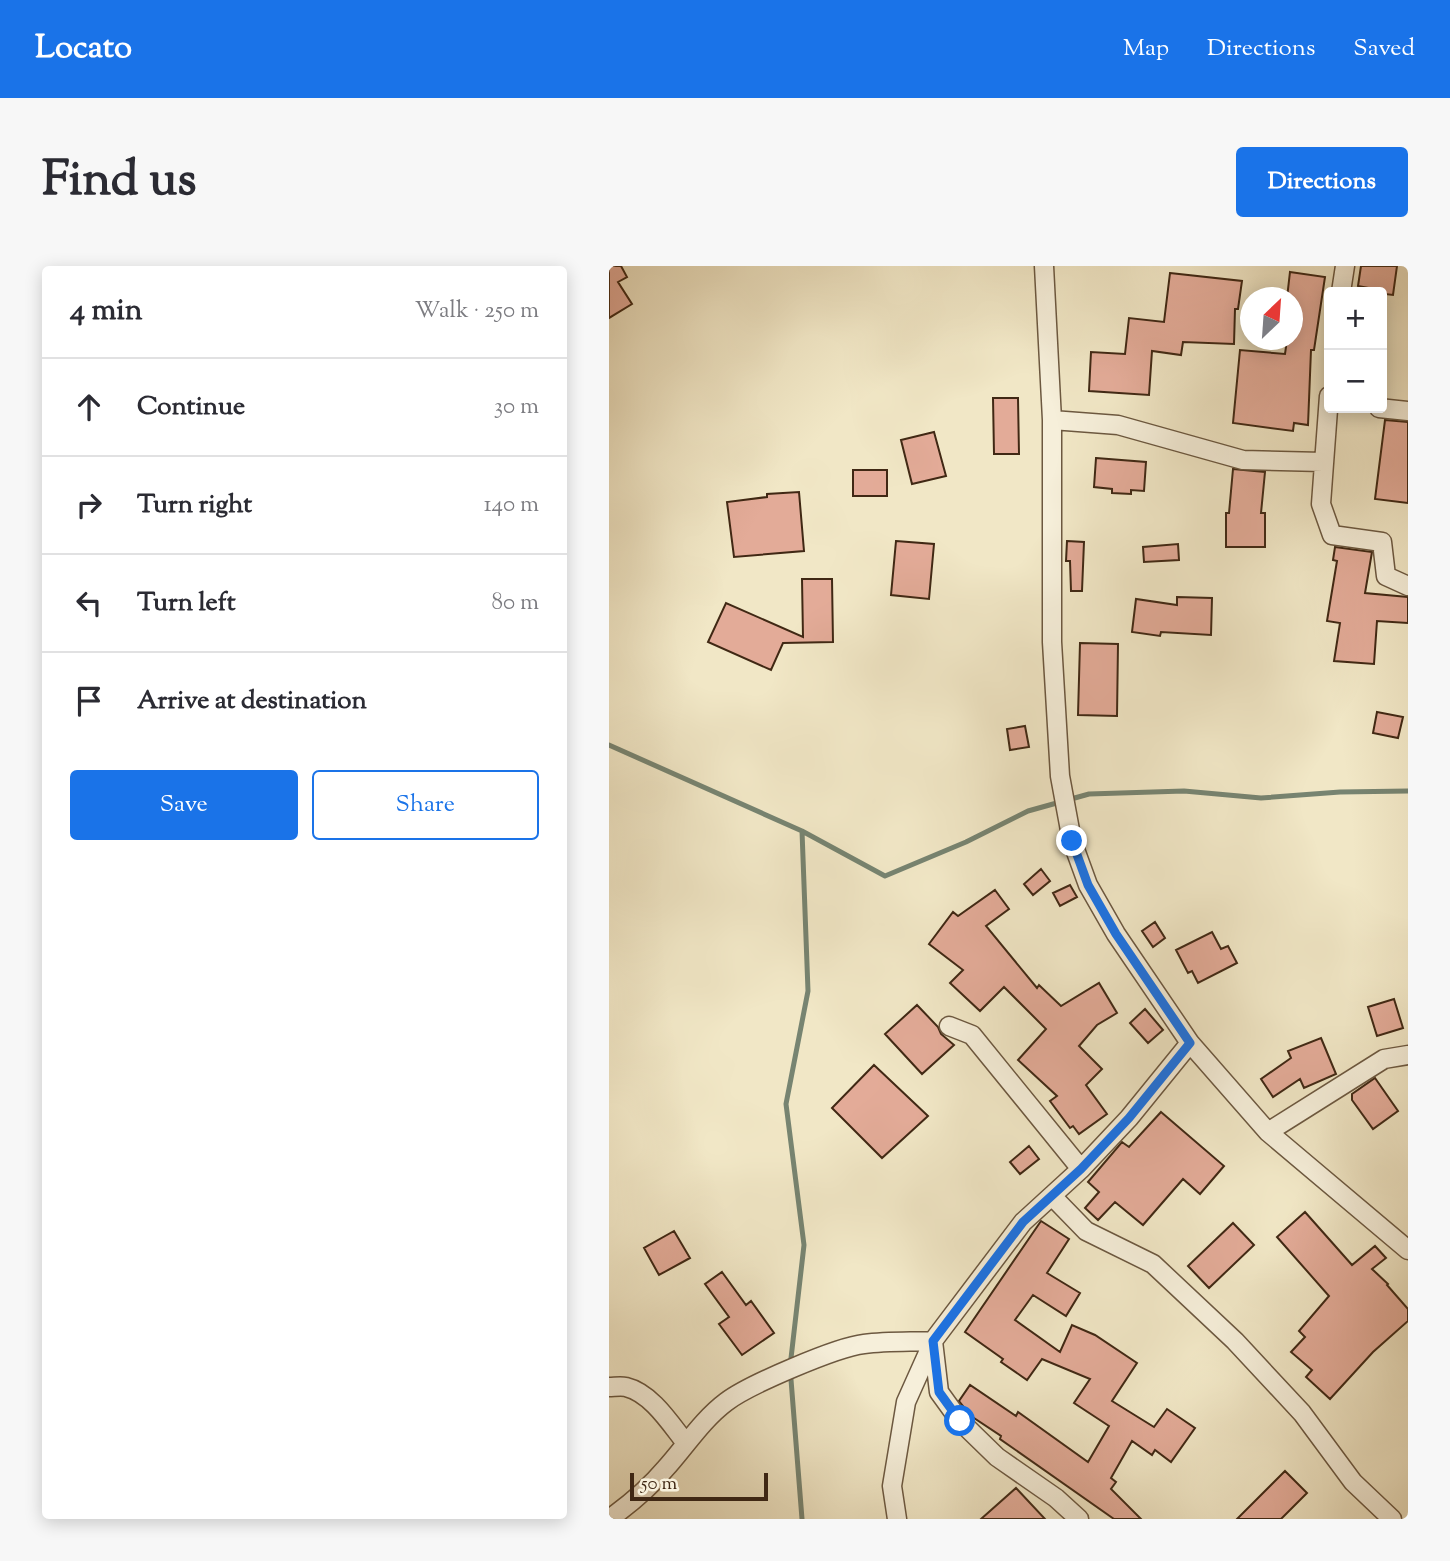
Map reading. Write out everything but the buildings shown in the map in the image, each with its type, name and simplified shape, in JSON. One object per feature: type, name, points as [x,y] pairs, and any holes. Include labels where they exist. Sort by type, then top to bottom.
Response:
[{"type":"street","points":[[1044,266],[1052,420],[1052,642],[1060,776],[1072,841],[1088,885],[1190,1043],[1268,1132],[1408,1250]]},
{"type":"street","points":[[1342,287],[1345,266]]},
{"type":"street","points":[[1387,409],[1408,411]]},
{"type":"street","points":[[1328,413],[1321,504],[1332,535],[1382,542],[1386,576],[1408,586]]},
{"type":"street","points":[[1052,420],[1118,425],[1243,460],[1323,462]]},
{"type":"street","points":[[949,1027],[972,1035],[1081,1169]]},
{"type":"street","points":[[897,1519],[892,1486],[906,1402],[933,1341],[1023,1222],[1081,1169],[1129,1118],[1190,1043]]},
{"type":"street","points":[[1268,1132],[1384,1059],[1408,1055]]},
{"type":"street","points":[[1052,1196],[1086,1231],[1153,1264],[1235,1341],[1302,1413],[1353,1482],[1392,1519]]},
{"type":"street","points":[[609,1518],[644,1492],[667,1468],[685,1442],[725,1402],[752,1387],[844,1348],[864,1344],[933,1341]]},
{"type":"street","points":[[933,1341],[939,1392],[960,1421],[997,1457],[1056,1498],[1079,1519]]},
{"type":"street","points":[[609,1388],[625,1386],[639,1393],[660,1411],[685,1442]]},
{"type":"waterway","points":[[609,745],[802,831],[885,876],[966,842],[1028,811],[1089,794],[1184,791],[1261,798],[1340,792],[1408,791]]},
{"type":"waterway","points":[[802,831],[808,991],[786,1104],[804,1245],[790,1367],[802,1519]]},
{"type":"route","points":[[960,1421],[939,1392],[933,1341],[1023,1222],[1065,1185],[1129,1118],[1190,1043],[1116,934],[1088,885],[1072,841]]}]
